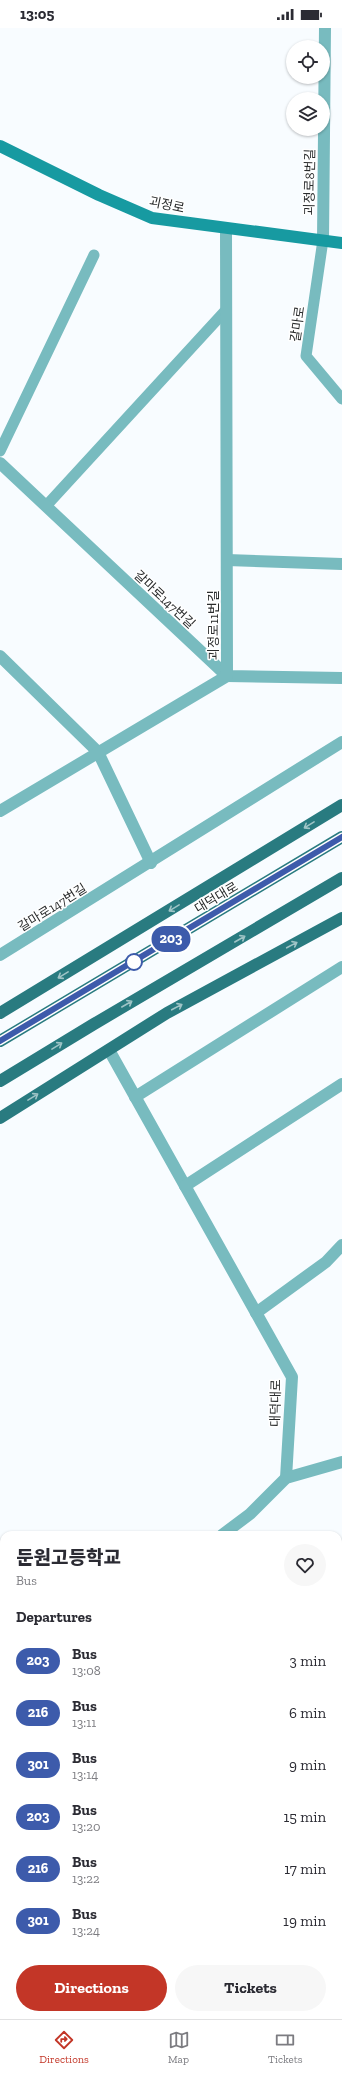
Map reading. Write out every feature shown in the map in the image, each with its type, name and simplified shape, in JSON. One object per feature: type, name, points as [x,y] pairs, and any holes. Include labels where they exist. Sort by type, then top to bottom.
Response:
[{"type":"main road","name":"괴정로","points":[[0,146],[152,218],[226,229],[342,243]]},
{"type":"main road","points":[[0,1013],[342,805]]},
{"type":"main road","name":"대덕대로","points":[[0,1041],[342,837]]},
{"type":"main road","points":[[0,1081],[338,881]]},
{"type":"main road","points":[[0,1118],[167,1013],[342,918]]},
{"type":"street","name":"괴정로8번길","points":[[322,240],[325,28]]},
{"type":"street","name":"괴정로11번길","points":[[0,811],[227,676],[226,229]]},
{"type":"street","name":"갈마로147번길","points":[[0,464],[227,676]]},
{"type":"street","points":[[227,560],[342,564]]},
{"type":"street","points":[[1,658],[98,752],[151,863]]},
{"type":"street","points":[[227,676],[342,678]]},
{"type":"street","name":"갈마로147번길","points":[[0,955],[151,863],[342,742]]},
{"type":"street","points":[[135,1097],[342,967]]},
{"type":"street","name":"대덕대로","points":[[108,1050],[292,1377],[286,1478]]},
{"type":"street","points":[[185,1186],[342,1084]]},
{"type":"street","points":[[256,1313],[326,1262],[342,1245]]},
{"type":"street","points":[[227,1531],[250,1514],[286,1478],[342,1462]]},
{"type":"lane","name":"갈마로","points":[[322,240],[306,356],[342,399]]},
{"type":"lane","points":[[0,451],[94,256]]},
{"type":"lane","points":[[46,506],[226,310]]},
{"type":"bus line","name":"203","points":[[0,1041],[342,837]]}]
